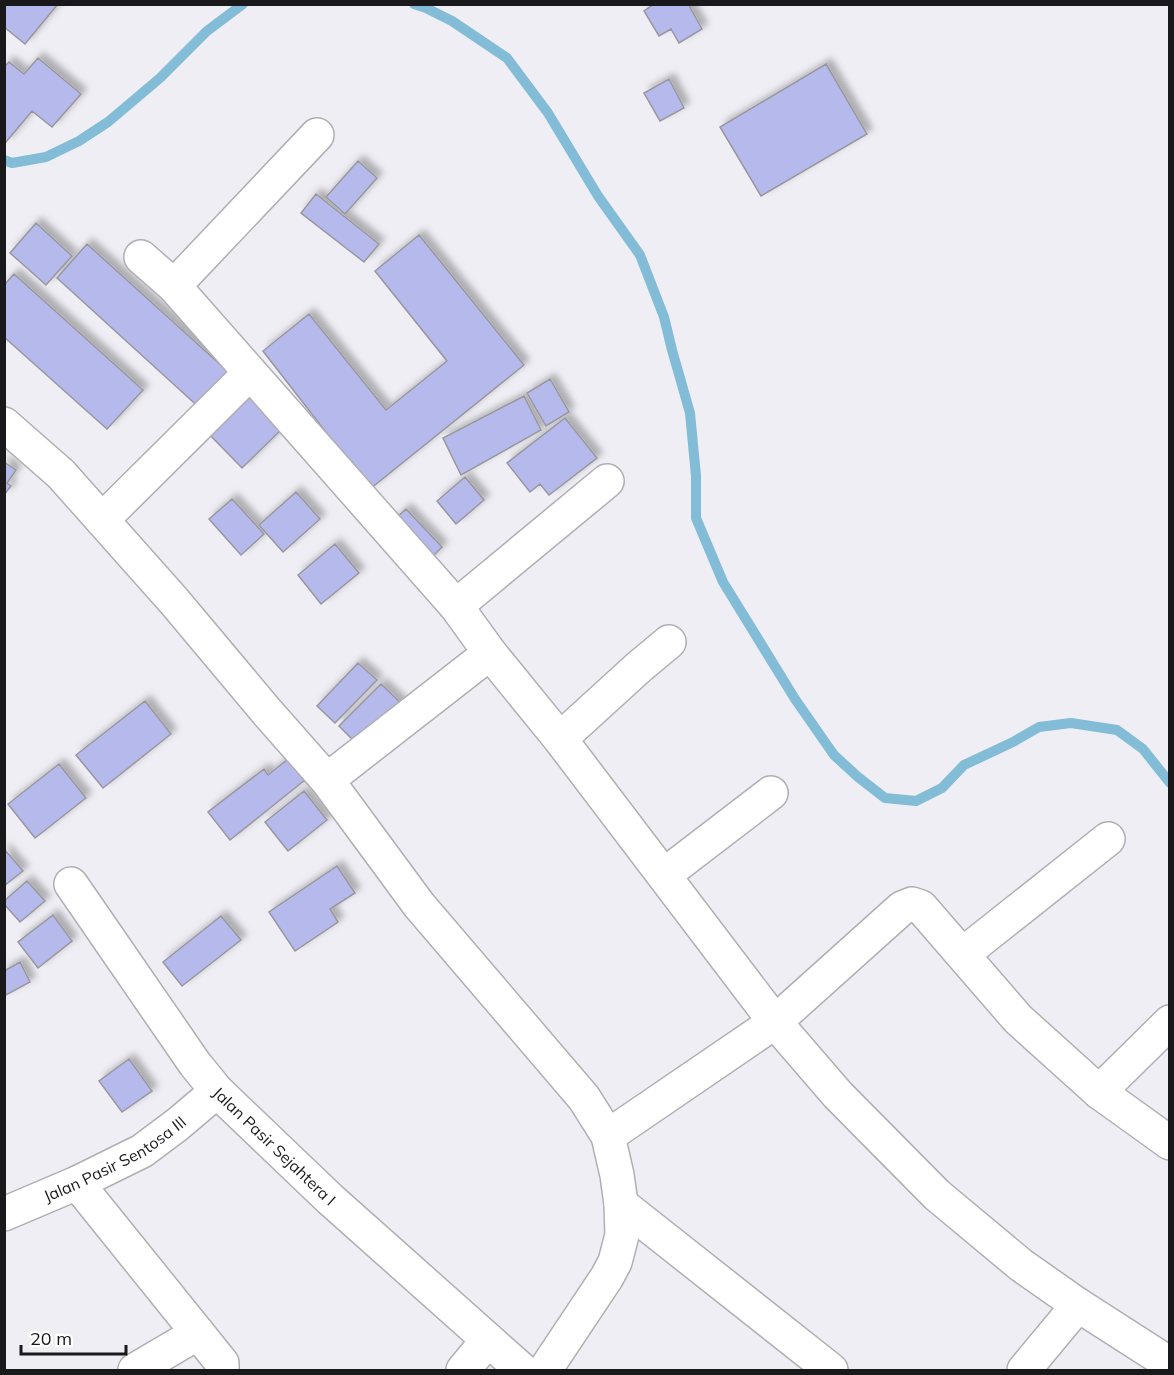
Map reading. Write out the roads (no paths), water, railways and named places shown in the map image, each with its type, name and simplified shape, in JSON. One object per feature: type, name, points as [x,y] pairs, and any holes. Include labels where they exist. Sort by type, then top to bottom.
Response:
[{"type":"street","points":[[174,286],[317,135]]},
{"type":"street","points":[[141,257],[174,286],[456,606],[775,1022],[838,1095],[937,1195],[1021,1265],[1170,1364]]},
{"type":"street","points":[[102,520],[250,373]]},
{"type":"street","points":[[4,424],[61,474],[174,600],[327,780],[419,905],[584,1098],[608,1136],[621,1204],[622,1235],[615,1262],[545,1371]]},
{"type":"street","points":[[456,606],[607,481]]},
{"type":"street","points":[[560,739],[669,642]]},
{"type":"street","points":[[327,780],[490,653]]},
{"type":"street","points":[[664,875],[771,793]]},
{"type":"street","points":[[963,954],[1108,839]]},
{"type":"street","name":"Jalan Pasir Sejahtera I","points":[[71,884],[195,1064],[217,1091],[330,1199],[522,1371]]},
{"type":"street","points":[[608,1136],[775,1022],[902,908],[915,905],[921,907],[1018,1018],[1100,1092],[1170,1143]]},
{"type":"street","points":[[1100,1092],[1170,1022]]},
{"type":"street","name":"Jalan Pasir Sentosa III","points":[[4,1214],[77,1183],[142,1151],[217,1091]]},
{"type":"street","points":[[77,1183],[222,1363],[222,1371]]},
{"type":"street","points":[[621,1204],[831,1371]]},
{"type":"street","points":[[1024,1371],[1078,1305]]},
{"type":"street","points":[[135,1371],[198,1333]]},
{"type":"street","points":[[463,1371],[488,1340]]},
{"type":"waterway","points":[[4,160],[12,163],[46,157],[79,141],[108,122],[160,78],[207,31],[243,4]]},
{"type":"waterway","points":[[414,4],[452,21],[507,58],[548,113],[598,196],[640,255],[664,317],[690,413],[696,476],[696,518],[723,582],[795,699],[834,755],[885,798],[916,801],[942,788],[964,765],[1039,727],[1071,723],[1117,730],[1143,749],[1170,783]]}]
